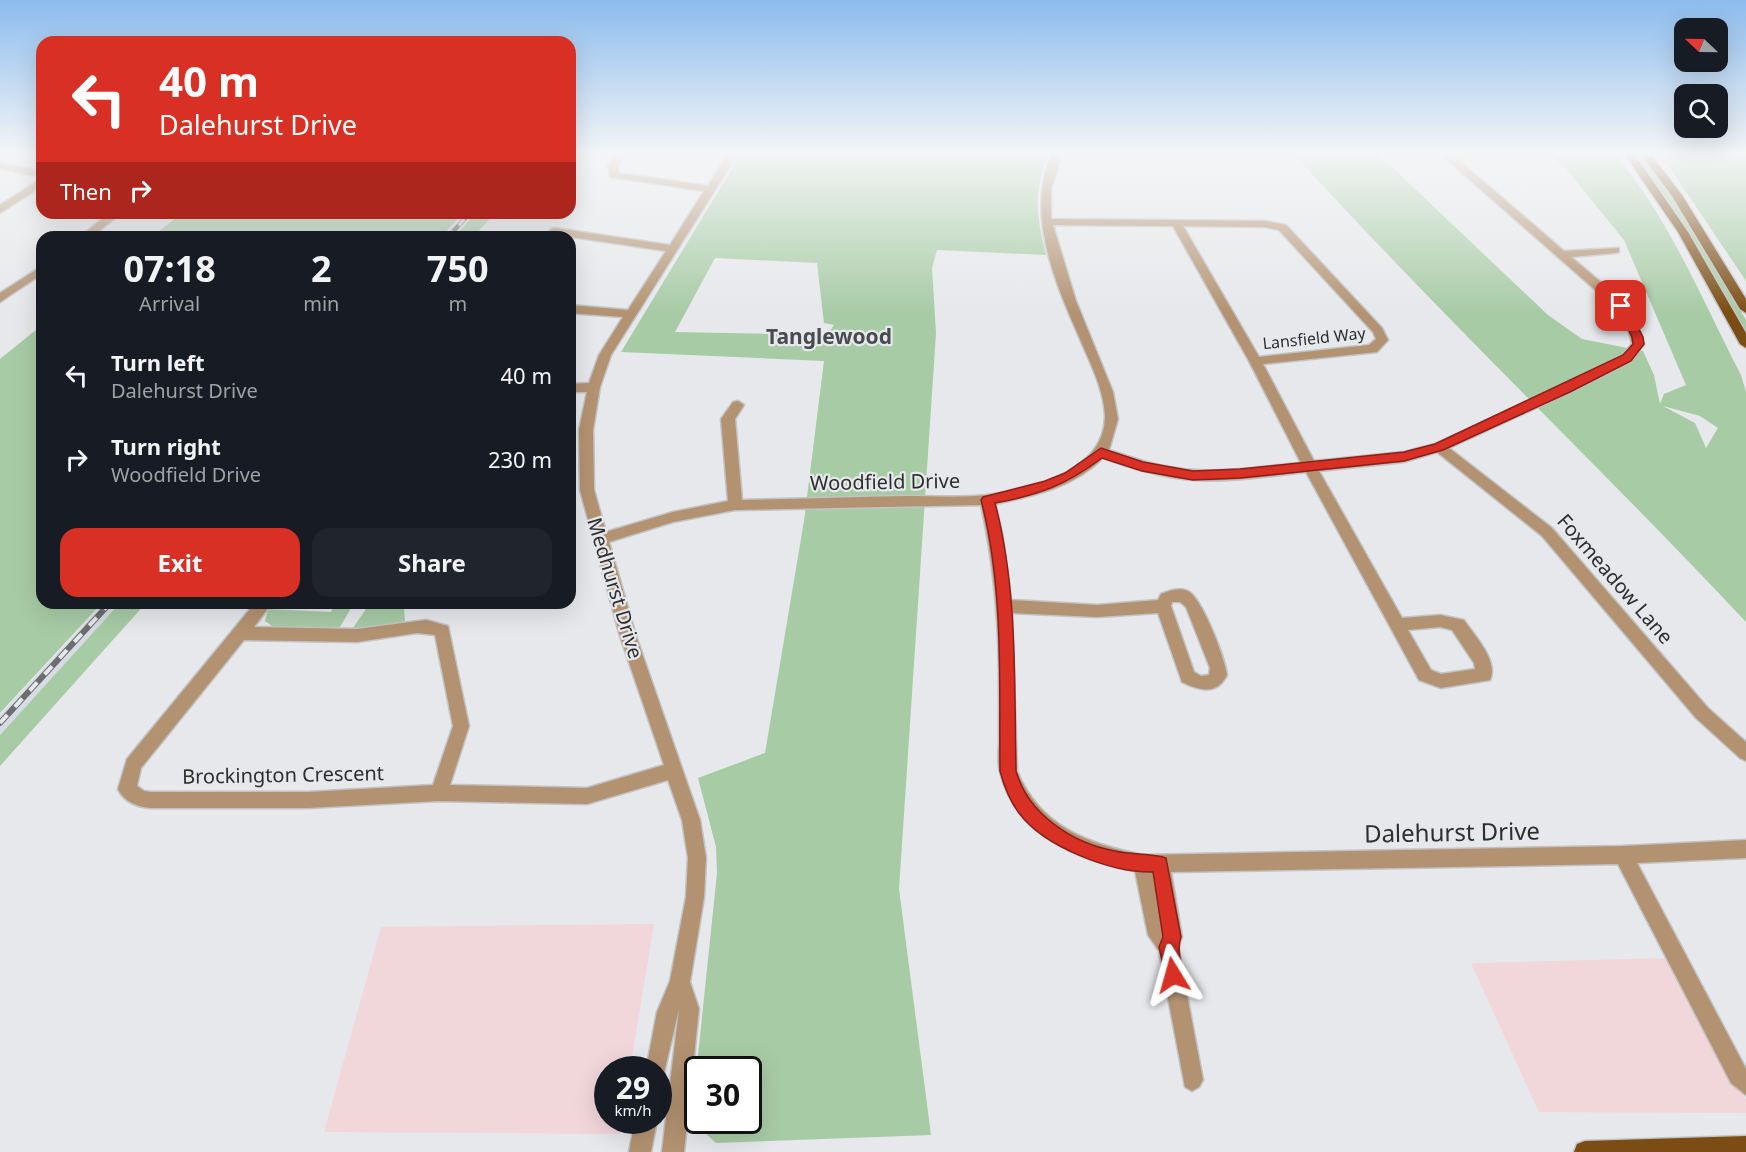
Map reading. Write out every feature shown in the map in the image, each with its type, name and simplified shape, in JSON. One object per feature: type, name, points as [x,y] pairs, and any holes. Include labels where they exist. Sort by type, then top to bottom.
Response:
[{"type":"main road","points":[[1665,206],[1683,232],[1746,344]]},
{"type":"main road","points":[[1684,206],[1746,309]]},
{"type":"main road","points":[[1586,1152],[1733,1149]]},
{"type":"street","name":"Medhurst Drive","points":[[659,1056],[667,1012],[680,982],[695,897],[697,858],[691,820],[628,636],[587,490],[586,430],[594,387],[605,355],[699,206]]},
{"type":"street","points":[[1045,206],[1046,222],[1076,316],[1100,375],[1111,414],[1110,429],[1101,452],[1142,466],[1193,475],[1240,474],[1404,457],[1439,447],[1566,389],[1627,358],[1638,344],[1626,312],[1506,206]]},
{"type":"street","points":[[93,231],[108,219]]},
{"type":"street","name":"Lansfield Way","points":[[1046,222],[1282,227],[1378,331],[1382,340],[1373,349],[1255,361]]},
{"type":"street","points":[[1176,223],[1255,361],[1309,466],[1396,625],[1425,675],[1441,681],[1484,675],[1482,661],[1458,625],[1440,621],[1396,625]]},
{"type":"street","points":[[576,234],[671,248]]},
{"type":"street","points":[[1562,254],[1616,250]]},
{"type":"street","points":[[0,298],[36,273]]},
{"type":"street","points":[[576,310],[630,314]]},
{"type":"street","points":[[576,388],[594,387]]},
{"type":"street","points":[[735,505],[728,419],[738,405]]},
{"type":"street","name":"Foxmeadow Lane","points":[[1439,447],[1547,532],[1702,713],[1746,753]]},
{"type":"street","name":"Woodfield Drive","points":[[600,539],[673,517],[735,505],[987,500],[1049,485],[1069,476],[1101,452]]},
{"type":"street","name":"Dalehurst Drive","points":[[987,500],[993,523],[1005,606],[1008,771],[1014,791],[1026,809],[1042,825],[1076,845],[1112,859],[1151,864],[1623,855],[1746,849]]},
{"type":"street","points":[[1177,595],[1184,596],[1192,603],[1218,668],[1219,675],[1214,682],[1200,684],[1188,677],[1163,606],[1167,598],[1177,595]]},
{"type":"street","points":[[1005,606],[1097,610],[1163,606]]},
{"type":"street","name":"Brockington Crescent","points":[[259,609],[133,765],[127,789],[132,795],[151,800],[308,800],[439,793],[588,796],[673,770]]},
{"type":"street","points":[[239,633],[374,635],[424,627],[434,627],[442,631],[460,726],[439,793]]},
{"type":"street","points":[[1623,855],[1738,1076],[1746,1084]]},
{"type":"street","points":[[1151,864],[1158,935],[1168,947],[1192,1080]]},
{"type":"street","name":"Medhurst Drive","points":[[673,1152],[689,1009],[680,982]]},
{"type":"street","points":[[640,1152],[643,1134]]},
{"type":"shaded area","points":[[98,609],[115,609],[0,735],[0,715]]},
{"type":"shaded area","points":[[654,924],[632,1056],[594,1056],[594,1134],[324,1132],[381,927]]},
{"type":"shaded area","points":[[1671,958],[1746,1100],[1746,1113],[1539,1112],[1471,963]]},
{"type":"green space","points":[[709,206],[1038,206],[1046,255],[937,250],[932,268],[936,333],[899,889],[931,1135],[716,1143],[706,1134],[762,1134],[762,1056],[698,1056],[717,873],[716,847],[698,778],[765,753],[804,521],[824,361],[621,352]],"holes":[[[715,258],[817,263],[824,323],[834,325],[827,335],[675,332]]]},
{"type":"green space","points":[[1341,206],[1433,206],[1548,315],[1582,339],[1643,351],[1654,375],[1660,404],[1664,394],[1686,385],[1624,240],[1596,206],[1652,206],[1698,289],[1741,375],[1746,392],[1746,622],[1633,504]],"holes":[[[1663,406],[1700,416],[1718,428],[1706,448],[1695,423]]]},
{"type":"green space","points":[[1671,206],[1677,206],[1708,255],[1746,320],[1746,332]]},
{"type":"green space","points":[[1695,206],[1746,206],[1746,281]]},
{"type":"green space","points":[[174,219],[458,219],[446,231],[160,231]]},
{"type":"green space","points":[[470,219],[490,219],[478,231],[460,231]]},
{"type":"green space","points":[[36,330],[36,609],[96,609],[0,713],[0,359]]},
{"type":"green space","points":[[115,609],[141,609],[0,766],[0,735]]},
{"type":"green space","points":[[268,609],[331,612],[332,609],[350,609],[340,627],[275,628],[265,621]]},
{"type":"green space","points":[[366,609],[404,609],[405,621],[377,628],[353,628]]},
{"type":"railway","points":[[454,231],[464,219]]},
{"type":"railway","points":[[0,723],[104,609]]},
{"type":"district","name":"Tanglewood","points":[[829,337]]},
{"type":"route","points":[[1173,975],[1168,947],[1172,937],[1160,864],[1112,859],[1076,845],[1042,825],[1026,809],[1014,791],[1008,771],[1005,606],[993,523],[987,500],[1049,485],[1069,476],[1101,452],[1142,466],[1193,475],[1240,474],[1404,457],[1439,447],[1566,389],[1627,358],[1638,344],[1629,317],[1621,306]]}]
